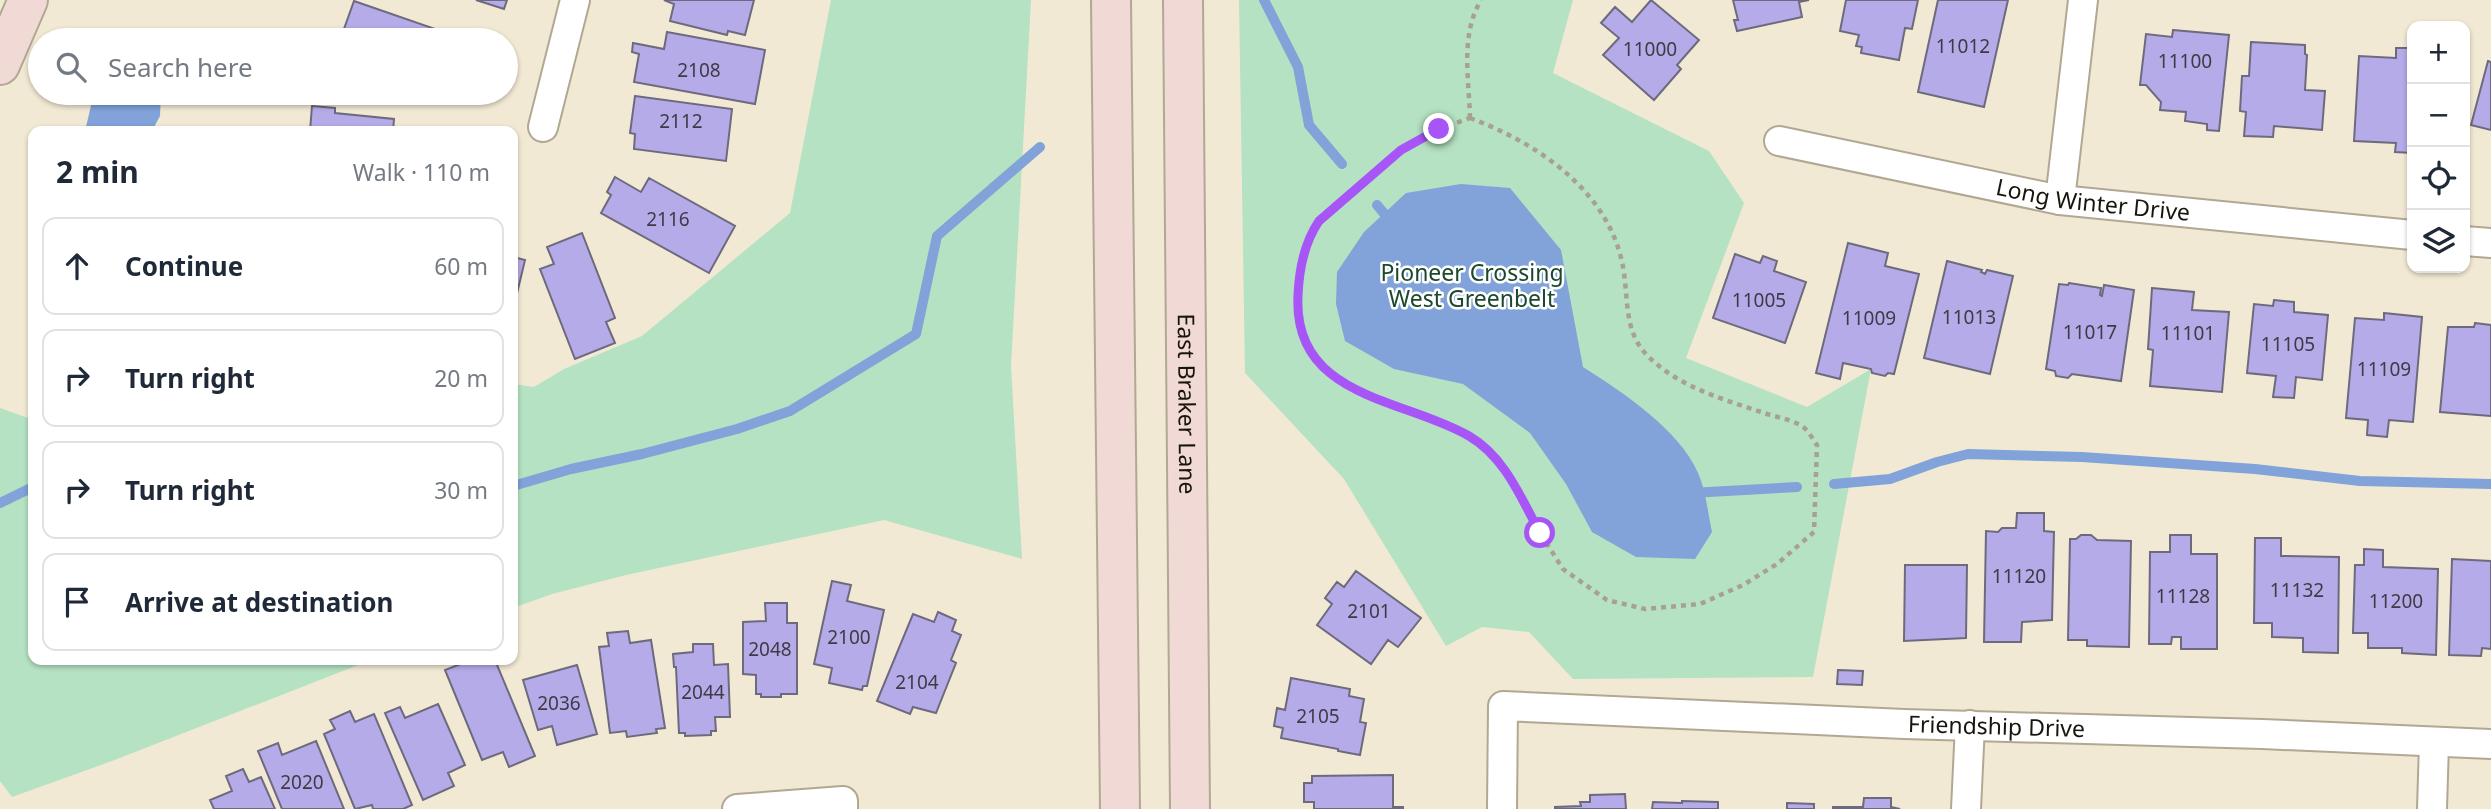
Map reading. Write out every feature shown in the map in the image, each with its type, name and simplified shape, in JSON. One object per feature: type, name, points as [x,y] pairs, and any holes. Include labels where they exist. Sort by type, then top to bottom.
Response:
[{"type":"street","points":[[0,65],[28,0]]},
{"type":"street","points":[[543,127],[575,0]]},
{"type":"street","points":[[1111,0],[1120,809]]},
{"type":"street","name":"East Braker Lane","points":[[1183,0],[1190,809]]},
{"type":"street","points":[[2060,201],[2083,0]]},
{"type":"street","name":"Long Winter Drive","points":[[1779,141],[2060,201],[2407,235]]},
{"type":"street","points":[[2470,241],[2491,243]]},
{"type":"street","name":"Friendship Drive","points":[[1502,809],[1503,706],[1890,724],[2491,744]]},
{"type":"street","points":[[1966,809],[1970,725]]},
{"type":"street","points":[[2432,809],[2434,743]]},
{"type":"street","points":[[737,809],[844,801],[843,809]]},
{"type":"path","points":[[1470,118],[1466,54],[1472,14],[1481,0]]},
{"type":"path","points":[[1470,118],[1536,150],[1573,177],[1593,200],[1611,227],[1624,271],[1628,319],[1643,352],[1665,372],[1712,396],[1802,426],[1817,444],[1814,531],[1776,564],[1742,585],[1700,604],[1645,609],[1607,600],[1563,569],[1504,467],[1470,436],[1420,414],[1357,392],[1323,369],[1306,343],[1297,308],[1299,272],[1311,232],[1319,221],[1401,150],[1439,129],[1470,118]]},
{"type":"green space","points":[[831,0],[1031,0],[1011,366],[1022,559],[884,520],[626,575],[552,594],[518,606],[518,385],[534,387],[564,369],[642,336],[790,213]]},
{"type":"green space","name":"Pioneer Crossing West Greenbelt","points":[[1239,0],[1573,0],[1553,73],[1709,151],[1744,203],[1686,358],[1807,407],[1871,369],[1813,677],[1573,679],[1529,632],[1482,627],[1446,646],[1344,479],[1245,373]]},
{"type":"green space","points":[[0,408],[28,418],[28,665],[358,665],[12,797],[0,781]]},
{"type":"water","points":[[91,105],[160,105],[160,116],[155,126],[86,126]]},
{"type":"water","points":[[1461,184],[1510,188],[1561,250],[1583,367],[1664,427],[1678,442],[1698,473],[1712,532],[1695,559],[1636,557],[1592,532],[1566,484],[1530,433],[1463,384],[1394,369],[1345,341],[1336,304],[1337,272],[1364,232],[1406,193]]},
{"type":"building","points":[[476,0],[507,0],[504,9]]},
{"type":"building","points":[[664,0],[754,0],[745,35],[728,31],[727,35],[670,21],[674,4]]},
{"type":"building","points":[[1651,0],[1699,40],[1677,65],[1681,69],[1654,100],[1603,55],[1619,38],[1601,23],[1615,7],[1632,22]]},
{"type":"building","points":[[1733,0],[1809,0],[1799,2],[1802,17],[1737,31],[1734,20],[1738,20]]},
{"type":"building","points":[[1846,0],[1918,0],[1912,29],[1905,28],[1899,60],[1861,53],[1862,47],[1856,46],[1859,35],[1840,31]]},
{"type":"building","points":[[1938,0],[2008,0],[1984,107],[1918,92]]},
{"type":"building","points":[[354,1],[432,28],[344,28]]},
{"type":"building","points":[[2173,30],[2229,35],[2219,131],[2207,130],[2207,124],[2185,121],[2186,112],[2160,110],[2161,102],[2146,85],[2140,85],[2146,34],[2172,37]]},
{"type":"building","points":[[667,32],[765,50],[755,104],[634,82],[639,54],[632,52],[633,43],[664,49]]},
{"type":"building","points":[[2251,42],[2305,45],[2305,90],[2325,91],[2322,130],[2274,126],[2273,137],[2244,136],[2246,112],[2240,111],[2242,76],[2249,76]]},
{"type":"building","points":[[2396,48],[2407,48],[2407,153],[2395,152],[2396,143],[2354,141],[2359,56],[2396,58]]},
{"type":"building","points":[[2488,61],[2491,62],[2491,130],[2471,125]]},
{"type":"building","points":[[635,96],[732,109],[726,161],[634,149],[635,134],[630,133]]},
{"type":"building","points":[[312,106],[335,108],[335,113],[394,119],[393,126],[310,126]]},
{"type":"building","points":[[615,177],[641,192],[649,178],[735,226],[709,273],[601,213],[611,195],[607,192]]},
{"type":"building","points":[[582,233],[615,318],[606,322],[615,343],[575,359],[540,269],[554,264],[547,247]]},
{"type":"building","points":[[1848,243],[1888,253],[1885,266],[1919,274],[1894,374],[1888,373],[1885,376],[1872,373],[1871,369],[1843,363],[1840,379],[1816,373]]},
{"type":"building","points":[[1735,254],[1760,263],[1763,256],[1777,261],[1774,271],[1806,282],[1785,343],[1713,318]]},
{"type":"building","points":[[518,258],[525,260],[518,289]]},
{"type":"building","points":[[1947,261],[1982,270],[1985,274],[1987,270],[2013,276],[1990,374],[1924,358]]},
{"type":"building","points":[[2059,284],[2101,288],[2102,296],[2104,285],[2134,290],[2121,381],[2072,374],[2068,378],[2056,376],[2055,371],[2046,369]]},
{"type":"building","points":[[2152,288],[2194,292],[2192,310],[2229,312],[2222,392],[2150,386],[2153,350],[2148,349]]},
{"type":"building","points":[[2274,300],[2294,302],[2294,312],[2328,315],[2322,380],[2296,377],[2294,398],[2273,397],[2276,376],[2247,373],[2254,304],[2273,306]]},
{"type":"building","points":[[2384,313],[2422,317],[2413,422],[2389,420],[2387,437],[2367,435],[2368,420],[2346,418],[2355,318],[2384,320]]},
{"type":"building","points":[[2475,323],[2491,325],[2491,416],[2440,412],[2448,327],[2474,327]]},
{"type":"building","points":[[2017,513],[2044,513],[2044,531],[2054,532],[2052,620],[2022,622],[2021,642],[1984,642],[1986,531],[1998,532],[2002,528],[2016,528]]},
{"type":"building","points":[[2091,535],[2097,540],[2131,541],[2129,647],[2087,646],[2087,640],[2068,640],[2070,539]]},
{"type":"building","points":[[2170,535],[2191,535],[2191,554],[2217,554],[2217,649],[2181,649],[2181,637],[2172,637],[2171,644],[2149,644],[2150,552],[2170,552]]},
{"type":"building","points":[[2255,538],[2281,538],[2281,556],[2339,557],[2338,653],[2303,652],[2303,638],[2272,637],[2272,623],[2254,623]]},
{"type":"building","points":[[2364,549],[2383,550],[2383,567],[2438,569],[2436,655],[2402,653],[2402,648],[2368,648],[2368,633],[2353,633],[2355,565],[2364,565]]},
{"type":"building","points":[[2452,559],[2491,561],[2491,649],[2482,648],[2481,656],[2449,655]]},
{"type":"building","points":[[1905,565],[1967,565],[1966,638],[1904,641]]},
{"type":"building","points":[[1356,571],[1421,618],[1398,647],[1388,640],[1371,664],[1317,625],[1332,604],[1325,598],[1337,582],[1344,587]]},
{"type":"building","points":[[832,581],[851,585],[847,601],[884,610],[867,686],[863,686],[862,690],[829,683],[832,668],[814,664]]},
{"type":"building","points":[[765,603],[787,603],[787,623],[797,623],[797,694],[761,697],[761,694],[756,694],[756,675],[743,674],[743,622],[766,621]]},
{"type":"building","points":[[938,612],[956,620],[952,631],[961,635],[951,660],[956,663],[936,713],[913,707],[910,714],[877,701],[913,614],[934,622]]},
{"type":"building","points":[[628,631],[630,643],[651,640],[665,728],[656,729],[657,733],[627,737],[626,731],[610,733],[599,647],[609,646],[607,633]]},
{"type":"building","points":[[693,644],[713,644],[714,665],[728,664],[730,717],[715,717],[716,731],[711,731],[711,735],[685,736],[685,733],[679,733],[673,654],[693,652]]},
{"type":"building","points":[[458,665],[497,665],[535,756],[509,767],[503,752],[482,760],[445,670]]},
{"type":"building","points":[[577,665],[597,734],[557,745],[552,726],[538,730],[523,680]]},
{"type":"building","points":[[1838,670],[1863,671],[1862,685],[1837,684]]},
{"type":"building","points":[[1291,678],[1350,689],[1349,696],[1364,699],[1360,722],[1366,723],[1360,755],[1281,738],[1283,728],[1274,726],[1277,708],[1285,710]]},
{"type":"building","points":[[438,704],[465,765],[448,773],[454,786],[423,800],[385,713],[400,707],[405,718]]},
{"type":"building","points":[[350,711],[355,722],[374,714],[412,805],[403,809],[373,809],[372,805],[355,809],[324,734],[335,729],[330,720]]},
{"type":"building","points":[[316,741],[344,809],[282,809],[258,751],[278,743],[282,755]]},
{"type":"building","points":[[243,769],[249,782],[261,777],[275,809],[214,809],[210,800],[232,791],[226,776]]},
{"type":"building","points":[[1393,775],[1393,807],[1403,809],[1314,809],[1314,802],[1304,802],[1304,783],[1312,783],[1312,776]]},
{"type":"building","points":[[1625,794],[1626,809],[1555,809],[1581,806],[1580,802],[1590,802],[1590,795]]},
{"type":"building","points":[[1864,798],[1891,798],[1891,807],[1900,809],[1833,809],[1863,807]]},
{"type":"building","points":[[1653,802],[1718,802],[1718,809],[1652,809]]},
{"type":"building","points":[[1787,803],[1814,804],[1814,809],[1787,809]]},
{"type":"waterway","points":[[1264,0],[1298,67],[1309,125],[1342,164]]},
{"type":"waterway","points":[[518,485],[737,429],[790,411],[916,334],[937,236],[1040,147]]},
{"type":"waterway","points":[[1377,205],[1392,223]]},
{"type":"waterway","points":[[1834,484],[1890,479],[1968,454],[2082,457],[2255,469],[2360,481],[2491,484]]},
{"type":"waterway","points":[[1691,493],[1797,487]]},
{"type":"waterway","points":[[0,503],[28,489]]},
{"type":"route","points":[[1439,129],[1401,150],[1319,221],[1311,232],[1299,272],[1297,308],[1306,343],[1323,369],[1357,392],[1420,414],[1470,436],[1504,467],[1540,533]]}]
